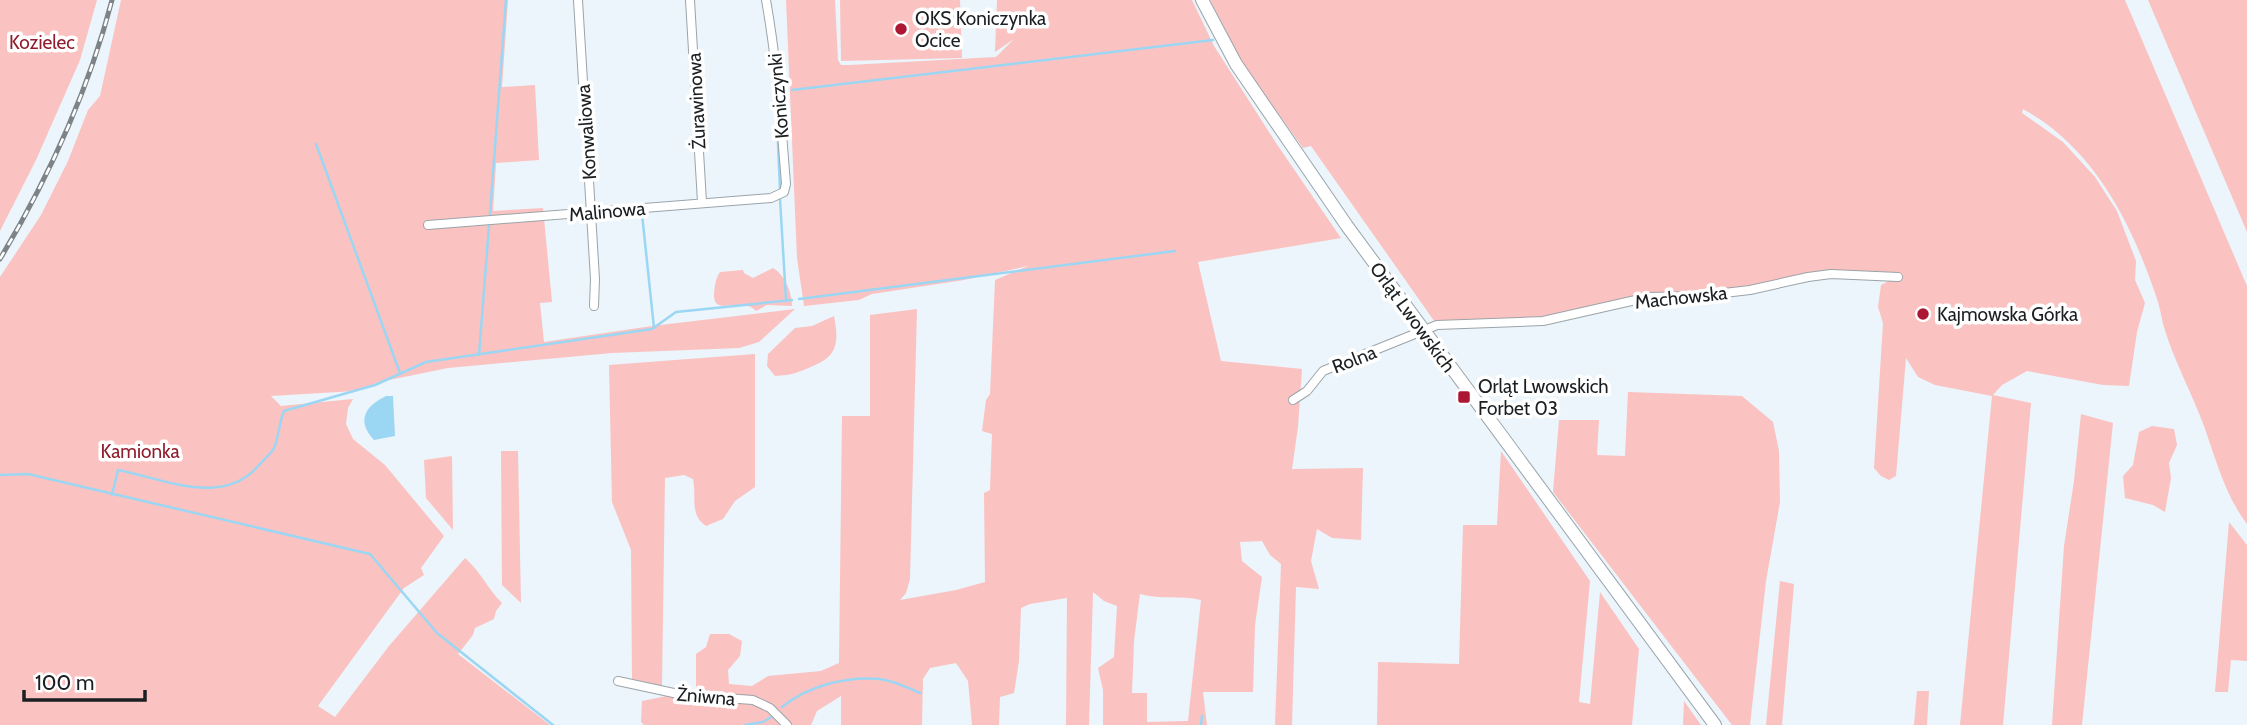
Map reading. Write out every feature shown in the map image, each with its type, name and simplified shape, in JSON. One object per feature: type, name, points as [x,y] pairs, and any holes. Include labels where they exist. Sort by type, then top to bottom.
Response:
[{"type":"street","name":"Konwaliowa","points":[[578,0],[592,213],[594,306]]},
{"type":"street","name":"Żurawinowa","points":[[691,0],[702,202]]},
{"type":"street","name":"Koniczynki","points":[[766,0],[778,78],[786,184],[784,192]]},
{"type":"street","name":"Orląt Lwowskich","points":[[1202,0],[1220,37],[1255,94],[1424,332],[1715,725]]},
{"type":"street","name":"Malinowa","points":[[428,225],[771,198],[784,192]]},
{"type":"street","name":"Machowska","points":[[1424,332],[1437,325],[1543,321],[1649,297],[1698,296],[1750,290],[1831,274],[1898,276]]},
{"type":"street","name":"Rolna","points":[[1293,401],[1307,391],[1323,371],[1424,332]]},
{"type":"street","name":"Żniwna","points":[[618,681],[683,695],[753,700],[770,708],[787,725]]},
{"type":"green space","name":"Kozielec","points":[[0,0],[97,0],[80,60],[36,160],[0,231]]},
{"type":"green space","name":"Kamionka","points":[[121,0],[508,0],[502,87],[535,85],[539,160],[496,163],[493,211],[543,208],[552,302],[540,303],[544,342],[795,309],[759,342],[739,348],[612,353],[448,368],[389,380],[355,391],[271,396],[281,406],[353,399],[348,408],[346,424],[353,439],[385,465],[444,536],[421,568],[424,575],[404,588],[318,706],[335,717],[389,646],[465,558],[502,603],[494,619],[475,628],[473,635],[458,654],[550,725],[0,725],[0,277],[41,215],[68,161],[88,110],[100,96]]},
{"type":"green space","points":[[786,0],[835,0],[838,60],[841,65],[849,65],[996,57],[1014,39],[995,52],[997,0],[1192,0],[1214,46],[1341,238],[1198,262],[1221,361],[1302,369],[1292,469],[1363,468],[1361,540],[1332,538],[1317,529],[1311,561],[1319,589],[1296,587],[1292,725],[1275,725],[1281,564],[1270,555],[1262,541],[1240,542],[1242,561],[1262,577],[1255,625],[1253,692],[1203,692],[1207,725],[1103,725],[1103,690],[1098,668],[1114,657],[1117,606],[1104,601],[1093,592],[1089,725],[1066,725],[1067,598],[1021,608],[1019,661],[1014,693],[1000,697],[999,725],[972,725],[968,681],[956,663],[930,668],[923,679],[922,725],[841,725],[841,696],[817,711],[811,725],[644,725],[641,722],[642,701],[696,690],[696,654],[706,647],[710,634],[729,634],[742,641],[740,656],[728,670],[729,684],[752,686],[768,676],[821,671],[839,663],[842,416],[870,416],[870,315],[917,309],[910,579],[906,593],[900,600],[985,582],[984,493],[990,490],[992,434],[982,431],[986,400],[990,394],[995,280],[1028,266],[964,280],[872,294],[859,300],[804,306],[797,258]],"holes":[[[1140,594],[1201,600],[1188,721],[1147,722],[1147,693],[1132,693],[1134,641]]]},
{"type":"green space","name":"OKS Koniczynka Ocice","points":[[840,0],[960,0],[962,58],[841,61]]},
{"type":"green space","points":[[1210,0],[2125,0],[2247,286],[2247,524],[2222,477],[2168,340],[2146,268],[2122,215],[2107,189],[2070,144],[2023,109],[2022,113],[2063,142],[2095,177],[2117,211],[2136,261],[2135,280],[2145,303],[2137,332],[2129,386],[2103,385],[2027,371],[2002,385],[1993,395],[2031,403],[2003,725],[1960,725],[1992,396],[1935,385],[1918,377],[1906,358],[1896,476],[1889,480],[1874,468],[1883,323],[1878,307],[1881,285],[1896,277],[1831,274],[1750,290],[1649,297],[1543,321],[1437,325],[1311,146],[1303,148],[1242,63]]},
{"type":"green space","points":[[2148,0],[2247,0],[2247,232]]},
{"type":"green space","points":[[773,268],[787,285],[792,306],[767,305],[756,311],[743,305],[718,305],[715,301],[715,285],[720,272],[743,270],[753,278]]},
{"type":"green space","points":[[834,316],[836,341],[828,358],[798,372],[775,376],[767,366],[768,354],[795,328],[812,326]]},
{"type":"green space","points":[[755,354],[755,487],[735,501],[723,519],[706,526],[695,511],[693,479],[684,475],[665,478],[662,686],[632,679],[631,550],[612,502],[609,365]]},
{"type":"green space","points":[[1628,392],[1742,396],[1773,422],[1779,451],[1780,502],[1766,581],[1750,725],[1732,725],[1553,492],[1559,420],[1599,420],[1597,455],[1625,456]]},
{"type":"green space","points":[[2081,414],[2113,423],[2082,725],[2052,725],[2064,546]]},
{"type":"green space","points":[[2152,426],[2174,429],[2177,445],[2169,463],[2171,478],[2165,512],[2153,505],[2125,498],[2123,476],[2133,465],[2139,432]]},
{"type":"green space","points":[[501,451],[518,451],[521,603],[502,585]]},
{"type":"green space","points":[[1501,451],[1590,581],[1579,702],[1590,704],[1600,592],[1639,649],[1632,725],[1377,725],[1378,662],[1459,664],[1463,525],[1497,525]]},
{"type":"green space","points":[[452,456],[453,530],[426,498],[424,460]]},
{"type":"green space","points":[[2229,522],[2247,545],[2247,661],[2231,660],[2228,692],[2215,692]]},
{"type":"green space","points":[[1780,581],[1794,584],[1782,725],[1766,725]]},
{"type":"green space","points":[[1917,691],[1929,691],[1927,725],[1914,725]]},
{"type":"green space","points":[[1684,701],[1701,725],[1683,725]]},
{"type":"water","points":[[386,396],[393,396],[395,436],[374,440],[365,427],[365,415],[373,404]]},
{"type":"waterway","points":[[490,214],[506,0]]},
{"type":"waterway","points":[[792,90],[1213,40]]},
{"type":"waterway","points":[[776,98],[780,189]]},
{"type":"waterway","points":[[316,144],[400,373]]},
{"type":"waterway","points":[[780,199],[786,300]]},
{"type":"waterway","points":[[642,214],[654,328]]},
{"type":"waterway","points":[[479,355],[489,226]]},
{"type":"waterway","points":[[799,299],[1175,251]]},
{"type":"waterway","points":[[112,495],[118,470],[193,487],[229,485],[245,477],[273,450],[284,411],[375,385],[426,362],[652,329],[676,312],[792,300]]},
{"type":"waterway","points":[[0,475],[28,474],[370,554],[437,633],[553,725]]},
{"type":"waterway","points":[[782,707],[815,688],[854,679],[884,680],[920,693]]},
{"type":"waterway","points":[[745,725],[763,722],[773,716]]},
{"type":"waterway","points":[[1201,725],[1202,716]]},
{"type":"railway","points":[[0,259],[35,197],[79,101],[112,0]]},
{"type":"place","name":"OKS Koniczynka Ocice","points":[[901,29]]},
{"type":"place","name":"Kajmowska Górka","points":[[1923,314]]},
{"type":"place","name":"Orląt Lwowskich Forbet 03","points":[[1464,397]]}]
